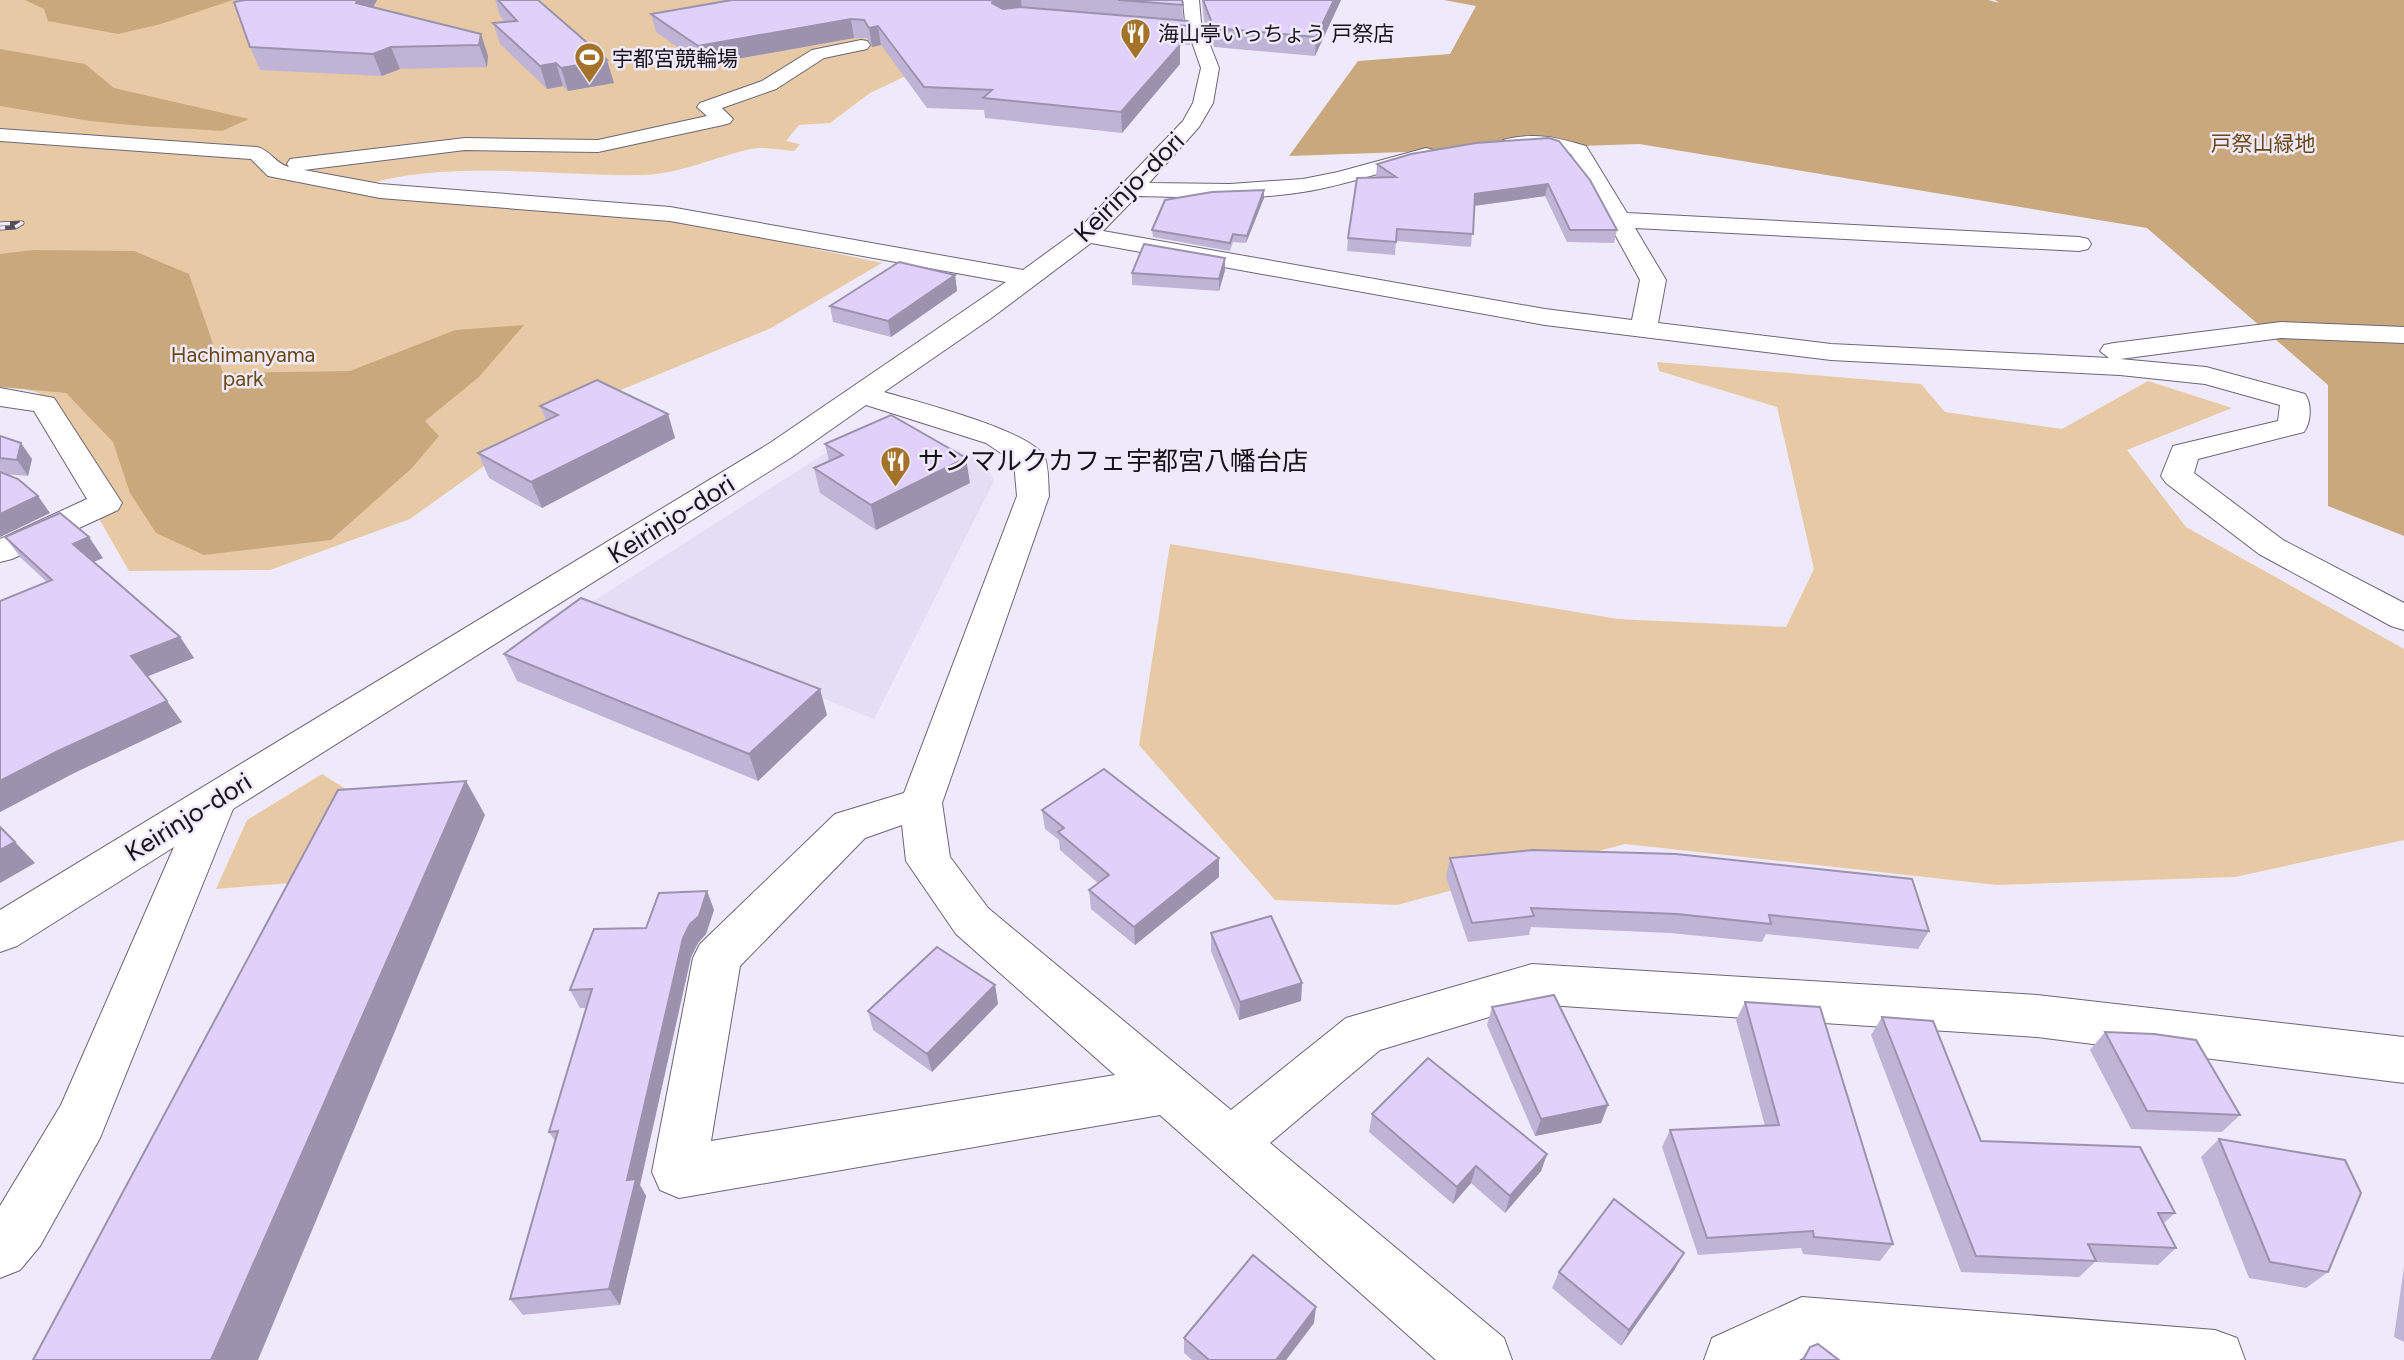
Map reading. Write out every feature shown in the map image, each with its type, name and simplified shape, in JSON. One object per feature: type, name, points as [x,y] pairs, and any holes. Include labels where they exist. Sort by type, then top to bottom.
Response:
[{"type":"street","name":"Keirinjo-dori","points":[[0,933],[659,527],[863,395],[981,313],[1086,235],[1172,147],[1192,123],[1203,103],[1210,68],[1191,21]]},
{"type":"street","points":[[272,167],[465,144],[598,146],[723,119],[707,107],[769,85],[818,54],[861,45]]},
{"type":"street","points":[[0,135],[257,153],[276,171],[380,191],[670,214],[1025,278]]},
{"type":"street","points":[[1486,145],[1548,141],[1579,150],[1653,279],[1643,329]]},
{"type":"street","points":[[1132,189],[1247,190],[1327,181],[1406,157],[1447,150]]},
{"type":"street","points":[[1619,220],[2079,244]]},
{"type":"street","points":[[1086,235],[1545,317],[1831,352],[2120,367],[2206,376],[2295,400],[2293,426],[2184,453],[2176,476],[2271,547],[2404,618]]},
{"type":"street","points":[[2018,363],[2281,330],[2404,335]]},
{"type":"street","points":[[863,395],[997,437],[1029,458],[1033,496],[921,803],[928,861],[972,921],[1482,1360]]},
{"type":"street","points":[[0,397],[44,404],[106,503],[0,552]]},
{"type":"street","points":[[0,1250],[20,1226],[80,1121],[216,800]]},
{"type":"street","points":[[921,803],[850,826],[717,958],[679,1172],[1168,1090]]},
{"type":"street","points":[[1231,1143],[1364,1033],[1532,984],[2037,1016],[2404,1060]]},
{"type":"street","points":[[1734,1360],[1802,1327],[2215,1360]]},
{"type":"shaded area","points":[[882,428],[966,453],[987,464],[994,481],[874,719],[589,604],[857,433]]},
{"type":"green space","name":"Hachimanyama park","points":[[0,0],[1003,0],[929,65],[870,93],[830,123],[799,125],[786,141],[800,144],[794,151],[756,148],[684,168],[642,175],[491,171],[415,174],[346,192],[658,216],[882,263],[771,328],[550,419],[410,519],[270,570],[129,571],[52,437],[39,393],[0,382]]},
{"type":"green space","points":[[25,0],[233,0],[161,24],[118,34],[48,21],[44,9]]},
{"type":"green space","name":"戸祭山緑地","points":[[1444,0],[1988,0],[1999,3],[1995,0],[2404,0],[2404,536],[2328,506],[2328,385],[2147,228],[1639,144],[1289,156],[1358,61],[1450,54],[1476,6]]},
{"type":"green space","points":[[0,49],[85,64],[114,88],[249,119],[222,131],[90,121],[0,106]]},
{"type":"green space","points":[[33,250],[134,251],[189,274],[223,373],[350,371],[455,330],[524,325],[479,377],[425,421],[439,436],[412,468],[331,540],[204,555],[156,533],[130,493],[113,442],[66,393],[0,387],[0,254]]},
{"type":"green space","points":[[1657,362],[1921,384],[1945,412],[2062,429],[2148,381],[2232,408],[2127,450],[2186,527],[2404,649],[2404,840],[2235,877],[1997,885],[1625,844],[1397,905],[1275,900],[1139,745],[1170,544],[1618,619],[1786,627],[1814,569],[1777,407],[1659,371]]},
{"type":"green space","points":[[322,774],[357,796],[303,882],[216,889],[247,820]]},
{"type":"building","points":[[357,0],[356,3],[481,34],[479,45],[391,47],[373,54],[250,47],[234,2]]},
{"type":"building","points":[[498,0],[538,0],[607,60],[561,68],[556,63],[540,66],[493,23],[517,21]]},
{"type":"building","points":[[732,0],[993,0],[992,3],[1003,9],[1020,7],[1188,21],[1190,26],[1172,25],[1180,45],[1121,112],[983,98],[992,90],[924,87],[878,26],[869,28],[864,20],[851,19],[698,46],[651,14]]},
{"type":"building","points":[[1118,0],[1182,0],[1183,5]]},
{"type":"building","points":[[1203,0],[1334,0],[1316,37],[1214,28]]},
{"type":"building","points":[[1549,138],[1559,141],[1590,180],[1617,230],[1570,230],[1548,184],[1475,194],[1473,234],[1397,229],[1396,242],[1348,238],[1357,178],[1396,177],[1377,164],[1411,154],[1476,143]]},
{"type":"building","points":[[1264,190],[1247,236],[1233,234],[1230,243],[1152,230],[1165,200],[1212,192]]},
{"type":"building","points":[[1144,244],[1225,258],[1219,279],[1132,273]]},
{"type":"building","points":[[899,262],[955,275],[888,321],[830,306]]},
{"type":"building","points":[[597,380],[668,414],[531,482],[478,453],[558,415],[540,406]]},
{"type":"building","points":[[891,415],[966,458],[871,505],[814,468],[843,455],[825,444]]},
{"type":"building","points":[[0,436],[21,443],[17,460],[0,458]]},
{"type":"building","points":[[0,472],[18,479],[38,496],[0,514]]},
{"type":"building","points":[[60,513],[89,537],[73,544],[180,637],[131,656],[167,701],[0,781],[0,601],[52,580],[5,537]]},
{"type":"building","points":[[581,598],[820,689],[749,754],[504,654]]},
{"type":"building","points":[[1104,769],[1219,858],[1134,927],[1089,890],[1109,875],[1058,832],[1064,828],[1042,810]]},
{"type":"building","points":[[466,781],[211,1360],[33,1360],[338,790]]},
{"type":"building","points":[[0,827],[15,842],[0,850]]},
{"type":"building","points":[[1533,850],[1676,854],[1912,879],[1929,931],[1769,915],[1771,924],[1677,914],[1531,908],[1534,916],[1472,923],[1450,858]]},
{"type":"building","points":[[707,891],[699,916],[690,924],[683,938],[627,1180],[636,1179],[609,1289],[510,1299],[558,1131],[549,1132],[592,989],[570,990],[594,929],[646,928],[659,893]]},
{"type":"building","points":[[1271,916],[1302,983],[1240,1002],[1211,933]]},
{"type":"building","points":[[937,947],[995,985],[927,1054],[868,1011]]},
{"type":"building","points":[[1554,995],[1608,1105],[1541,1119],[1492,1007]]},
{"type":"building","points":[[1745,1002],[1820,1007],[1893,1244],[1814,1237],[1813,1231],[1707,1238],[1670,1130],[1779,1125]]},
{"type":"building","points":[[1882,1017],[1933,1021],[1981,1141],[2140,1147],[2175,1213],[2158,1213],[2176,1248],[2088,1244],[2096,1261],[1976,1256]]},
{"type":"building","points":[[2105,1032],[2154,1034],[2196,1040],[2240,1115],[2147,1111]]},
{"type":"building","points":[[1428,1058],[1547,1154],[1510,1196],[1476,1166],[1457,1187],[1372,1114]]},
{"type":"building","points":[[2219,1139],[2345,1160],[2361,1193],[2328,1272],[2270,1262]]},
{"type":"building","points":[[1614,1199],[1684,1253],[1629,1330],[1559,1272]]},
{"type":"building","points":[[1253,1255],[1316,1307],[1276,1360],[1209,1360],[1184,1338]]},
{"type":"building","points":[[1818,1344],[1839,1360],[1803,1360],[1810,1347]]},
{"type":"railway","points":[[0,224],[22,223],[15,227],[0,228]]},
{"type":"place","name":"海山亭いっちょう 戸祭店","points":[[1135,60]]},
{"type":"place","name":"宇都宮競輪場","points":[[589,85]]},
{"type":"place","name":"サンマルクカフェ宇都宮八幡台店","points":[[895,488]]}]
